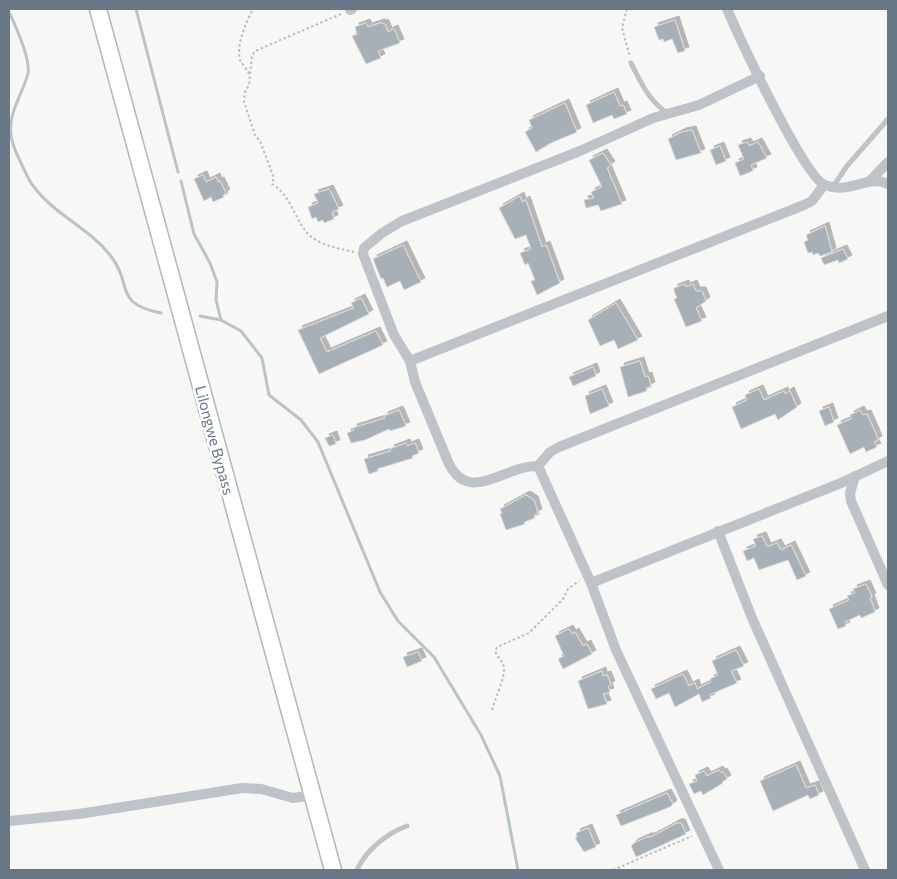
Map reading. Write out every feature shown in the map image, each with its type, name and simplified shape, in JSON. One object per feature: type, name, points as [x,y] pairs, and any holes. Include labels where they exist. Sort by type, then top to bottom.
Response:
[{"type":"main road","name":"Lilongwe Bypass","points":[[98,9],[333,870]]},
{"type":"street","points":[[727,9],[806,166],[817,181],[828,186],[851,188],[870,181],[888,162]]},
{"type":"street","points":[[760,76],[700,104],[667,113],[580,151],[402,221],[371,240],[364,248],[363,254],[394,335],[410,361],[415,382],[449,464],[457,477],[463,481],[477,484],[520,467],[538,466],[550,452],[559,447],[888,316]]},
{"type":"street","points":[[870,181],[888,184]]},
{"type":"street","points":[[410,361],[804,206],[828,186]]},
{"type":"street","points":[[591,583],[888,461]]},
{"type":"street","points":[[538,466],[591,583],[616,650],[719,870]]},
{"type":"street","points":[[855,476],[850,493],[851,501],[888,586]]},
{"type":"street","points":[[718,532],[752,618],[865,870]]},
{"type":"street","points":[[9,821],[79,814],[242,788],[260,788],[293,798],[313,795]]},
{"type":"lane","points":[[631,63],[644,90],[658,107],[667,113]]},
{"type":"lane","points":[[828,186],[888,119]]},
{"type":"lane","points":[[357,870],[366,856],[387,835],[407,826]]},
{"type":"path","points":[[250,76],[240,60],[239,49],[242,34],[253,9]]},
{"type":"path","points":[[351,9],[256,51],[252,56],[244,102],[255,134],[260,141],[274,178],[272,184],[281,189],[309,235],[326,244],[363,254]]},
{"type":"path","points":[[627,9],[622,28],[631,63]]},
{"type":"path","points":[[492,710],[496,693],[504,674],[502,660],[495,651],[497,647],[530,633],[563,598],[568,589],[579,583],[582,566]]},
{"type":"path","points":[[612,870],[701,832]]},
{"type":"building","points":[[675,20],[685,51],[678,53],[672,39],[664,42],[663,39],[659,40],[654,27]]},
{"type":"building","points":[[366,23],[368,27],[380,23],[385,24],[388,32],[394,29],[400,43],[378,51],[381,58],[366,64],[352,36],[357,34],[355,27]]},
{"type":"building","points":[[614,92],[620,106],[623,105],[627,114],[614,119],[612,115],[593,123],[586,105]]},
{"type":"building","points":[[565,103],[577,132],[551,143],[536,152],[525,132],[532,128],[529,120]]},
{"type":"building","points":[[692,130],[701,153],[676,160],[668,139],[682,132]]},
{"type":"building","points":[[747,142],[749,146],[758,142],[767,158],[751,165],[753,171],[740,176],[735,163],[744,159],[738,145]]},
{"type":"building","points":[[720,146],[726,161],[716,165],[710,150]]},
{"type":"building","points":[[603,153],[611,165],[607,168],[622,204],[601,211],[598,205],[586,208],[584,200],[594,198],[591,192],[602,187],[589,160]]},
{"type":"building","points":[[203,175],[206,182],[216,177],[218,182],[220,181],[226,193],[223,195],[224,197],[213,202],[211,197],[204,201],[194,179]]},
{"type":"building","points":[[329,189],[339,209],[332,212],[334,219],[324,223],[323,220],[318,222],[316,217],[312,219],[308,207],[318,203],[314,194]]},
{"type":"building","points":[[520,196],[522,202],[526,200],[542,247],[546,245],[560,283],[537,295],[531,281],[535,280],[528,263],[525,265],[520,253],[531,249],[526,235],[515,239],[499,208]]},
{"type":"building","points":[[825,226],[832,252],[820,256],[818,253],[813,255],[812,252],[808,253],[804,242],[808,240],[806,235]]},
{"type":"building","points":[[403,245],[421,282],[404,290],[400,281],[387,287],[383,278],[381,279],[373,259]]},
{"type":"building","points":[[843,249],[848,259],[839,263],[838,260],[824,265],[821,258]]},
{"type":"building","points":[[685,284],[686,287],[693,284],[696,291],[702,291],[706,301],[696,308],[702,321],[686,327],[674,299],[677,298],[674,288]]},
{"type":"building","points":[[361,298],[369,314],[320,338],[327,352],[376,331],[383,345],[319,374],[298,330],[354,308],[351,303]]},
{"type":"building","points":[[616,303],[638,340],[618,349],[614,340],[600,346],[588,320]]},
{"type":"building","points":[[640,361],[645,377],[648,376],[651,386],[646,388],[647,391],[628,397],[620,367]]},
{"type":"building","points":[[593,367],[596,376],[573,386],[569,377]]},
{"type":"building","points":[[602,389],[609,406],[590,414],[585,396]]},
{"type":"building","points":[[759,389],[764,400],[784,391],[785,394],[790,391],[797,407],[778,420],[775,414],[741,429],[732,407],[747,400],[745,395]]},
{"type":"building","points":[[829,407],[834,422],[825,426],[819,411]]},
{"type":"building","points":[[399,410],[406,426],[390,431],[389,429],[365,440],[351,443],[347,433],[354,430],[353,428],[385,418],[384,416]]},
{"type":"building","points":[[860,410],[863,415],[867,414],[878,440],[874,442],[877,447],[866,452],[864,447],[850,454],[837,425],[851,419],[850,415]]},
{"type":"building","points":[[333,435],[336,444],[329,446],[325,438]]},
{"type":"building","points":[[406,443],[407,446],[415,443],[419,453],[412,456],[413,458],[377,469],[378,471],[369,474],[364,459],[391,451],[390,449]]},
{"type":"building","points":[[526,495],[534,500],[538,513],[534,515],[535,518],[524,522],[525,524],[506,530],[500,509]]},
{"type":"building","points":[[762,536],[767,547],[777,543],[781,550],[791,545],[806,576],[797,580],[788,560],[759,570],[754,558],[747,561],[743,551],[756,546],[753,539]]},
{"type":"building","points":[[866,584],[872,597],[870,598],[875,612],[861,618],[860,615],[845,622],[846,626],[838,629],[829,609],[849,600],[847,596],[855,593],[853,589]]},
{"type":"building","points":[[569,629],[572,634],[575,632],[583,646],[587,644],[592,654],[563,669],[558,659],[564,656],[555,636]]},
{"type":"building","points":[[736,650],[744,666],[731,671],[737,683],[709,695],[711,698],[702,702],[699,694],[675,707],[669,693],[656,699],[651,689],[683,674],[689,686],[695,683],[697,689],[711,682],[710,679],[718,675],[712,661]]},
{"type":"building","points":[[418,652],[422,661],[407,667],[403,657]]},
{"type":"building","points":[[602,671],[603,676],[607,675],[611,685],[608,686],[610,692],[603,694],[607,704],[588,709],[578,681]]},
{"type":"building","points":[[796,765],[806,788],[815,785],[819,795],[810,799],[808,795],[773,811],[760,781]]},
{"type":"building","points":[[719,770],[721,773],[723,772],[727,779],[723,783],[703,795],[701,791],[694,794],[689,784],[697,781],[695,775],[704,771],[707,776]]},
{"type":"building","points":[[667,793],[673,804],[670,807],[621,826],[616,815]]},
{"type":"building","points":[[677,823],[681,823],[686,834],[636,857],[631,846],[634,843],[651,837]]},
{"type":"building","points":[[588,828],[596,847],[584,852],[575,838],[577,837],[576,833]]},
{"type":"waterway","points":[[136,9],[178,172]]},
{"type":"waterway","points":[[9,12],[22,42],[28,67],[26,81],[14,111],[11,127],[14,146],[27,175],[42,197],[102,245],[117,266],[130,298],[136,304],[146,309],[161,313]]},
{"type":"waterway","points":[[181,181],[194,234],[210,263],[217,282],[216,300],[221,320]]},
{"type":"waterway","points":[[200,316],[221,320],[241,331],[262,358],[269,395],[301,420],[318,442],[380,592],[398,621],[434,657],[481,735],[500,776],[518,870]]}]
